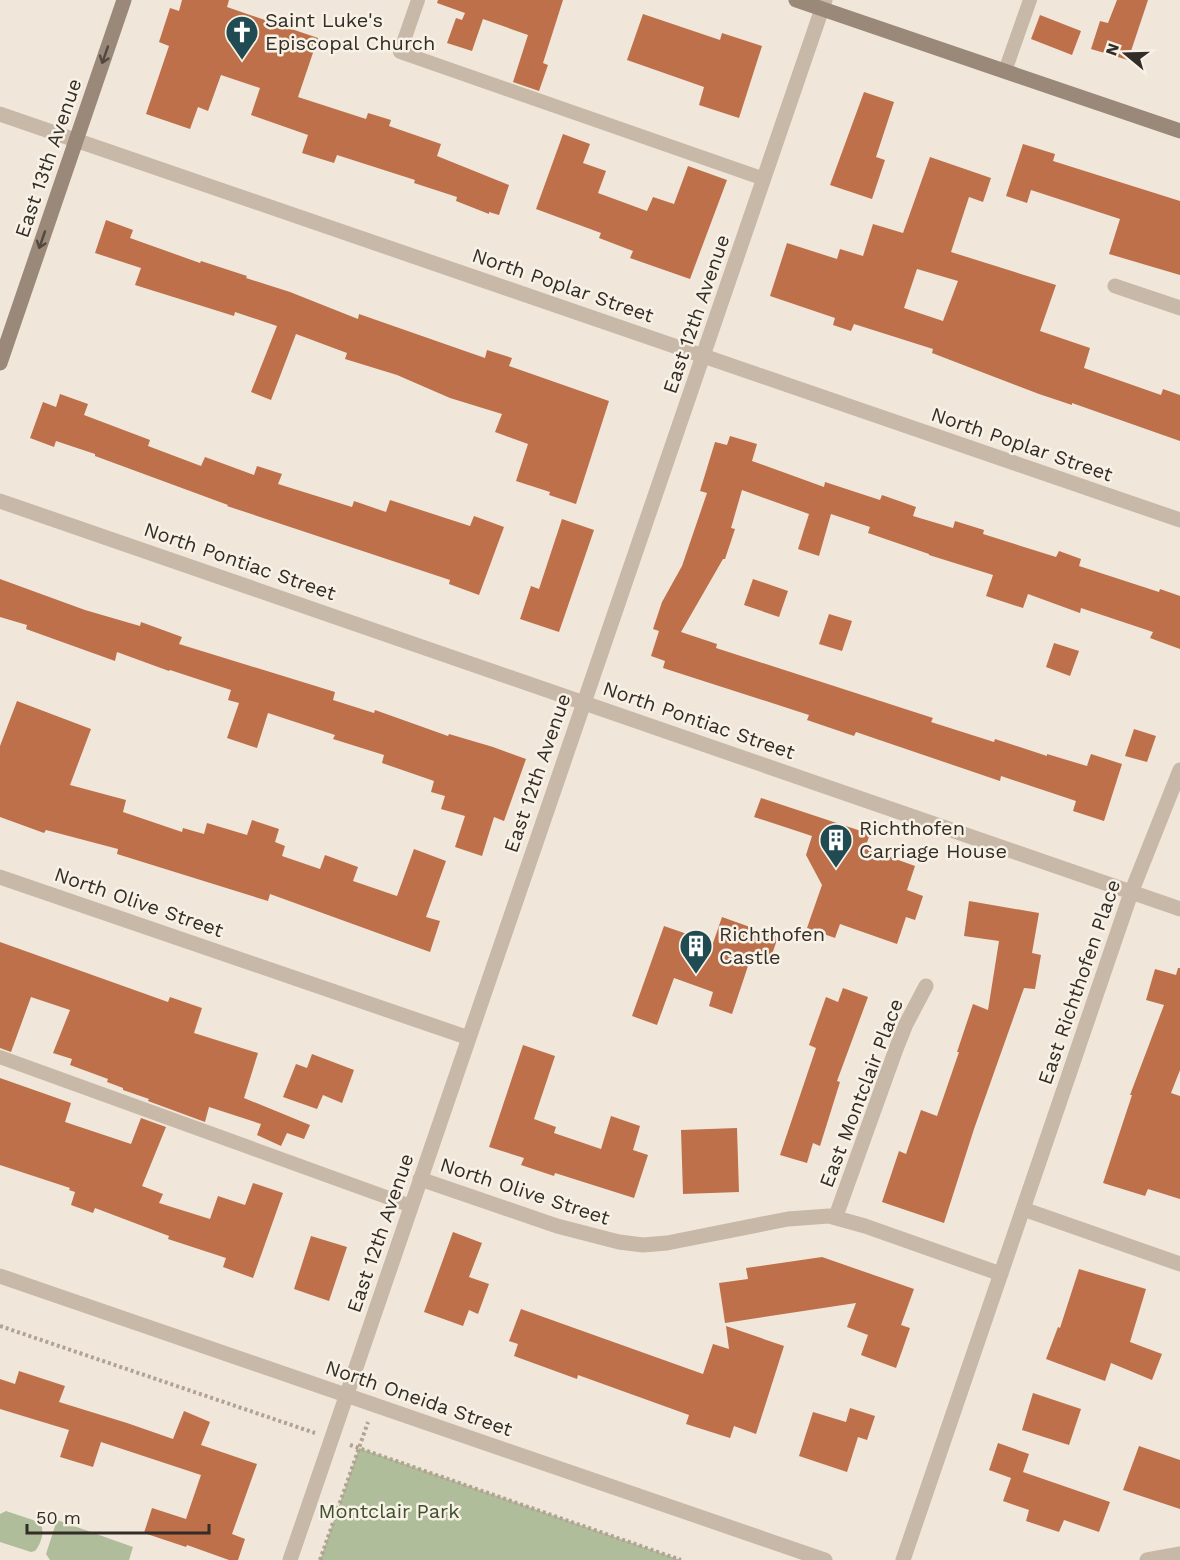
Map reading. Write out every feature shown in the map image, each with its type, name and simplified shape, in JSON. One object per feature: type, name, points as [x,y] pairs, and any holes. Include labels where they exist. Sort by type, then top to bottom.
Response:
[{"type":"main road","name":"East 13th Avenue","points":[[0,363],[124,0]]},
{"type":"main road","points":[[796,0],[824,5],[1005,72],[1180,131]]},
{"type":"street","name":"East 12th Avenue","points":[[290,1560],[824,5]]},
{"type":"street","name":"North Poplar Street","points":[[0,114],[1180,520]]},
{"type":"street","points":[[1115,286],[1180,308]]},
{"type":"street","name":"North Pontiac Street","points":[[0,501],[1180,909]]},
{"type":"street","name":"East Richthofen Place","points":[[1001,1274],[1131,893],[1180,771]]},
{"type":"street","name":"North Olive Street","points":[[0,877],[469,1038]]},
{"type":"street","name":"East Montclair Place","points":[[836,1216],[897,1049],[911,1014],[926,986]]},
{"type":"street","name":"North Olive Street","points":[[420,1179],[577,1232],[606,1240],[635,1244],[682,1241],[806,1216],[836,1216],[1001,1274]]},
{"type":"street","points":[[1023,1209],[1180,1264]]},
{"type":"street","points":[[903,1560],[1001,1274]]},
{"type":"street","name":"North Oneida Street","points":[[0,1276],[825,1560]]},
{"type":"street","points":[[1147,1560],[1180,1554]]},
{"type":"lane","points":[[418,0],[400,52],[765,179]]},
{"type":"lane","points":[[1005,72],[1030,0]]},
{"type":"lane","points":[[0,1058],[411,1206]]},
{"type":"path","points":[[320,1560],[374,1404]]},
{"type":"green space","name":"Montclair Park","points":[[359,1448],[681,1560],[320,1560]]},
{"type":"green space","points":[[6,1511],[39,1522],[42,1537],[35,1551],[31,1552],[0,1542],[0,1514]]},
{"type":"green space","points":[[57,1520],[133,1547],[129,1560],[50,1560],[46,1554]]},
{"type":"building","points":[[182,0],[229,0],[227,7],[318,38],[298,97],[366,119],[368,113],[391,120],[389,126],[441,144],[437,156],[509,185],[499,215],[489,212],[489,214],[456,201],[457,197],[414,183],[415,180],[337,155],[334,163],[302,153],[308,135],[251,115],[260,88],[221,75],[208,111],[198,107],[190,129],[146,114],[169,46],[159,42],[170,8],[179,11]]},
{"type":"building","points":[[438,0],[563,0],[543,63],[548,65],[539,91],[513,82],[528,35],[483,19],[472,51],[447,43],[456,18],[462,20],[465,13],[437,3]]},
{"type":"building","points":[[1117,0],[1148,0],[1128,60],[1091,49],[1100,21],[1108,23]]},
{"type":"building","points":[[643,14],[720,40],[722,33],[762,46],[739,118],[699,105],[704,87],[627,60]]},
{"type":"building","points":[[1040,15],[1081,31],[1072,55],[1031,39]]},
{"type":"building","points":[[864,92],[894,102],[876,157],[885,160],[872,199],[830,185]]},
{"type":"building","points":[[563,134],[590,144],[583,163],[606,171],[598,193],[647,211],[653,197],[674,204],[688,166],[727,180],[690,279],[630,258],[633,251],[599,238],[601,233],[536,209]]},
{"type":"building","points":[[1023,144],[1055,154],[1053,161],[1180,201],[1180,275],[1109,254],[1120,219],[1031,190],[1027,203],[1006,196]]},
{"type":"building","points":[[930,157],[991,178],[983,202],[969,197],[951,252],[1056,285],[1040,331],[1090,348],[1084,368],[1161,395],[1163,389],[1180,395],[1180,441],[1072,403],[1072,405],[1039,394],[932,353],[933,349],[854,324],[851,331],[833,325],[835,318],[770,296],[787,243],[837,259],[840,249],[863,256],[873,224],[903,233]],"holes":[[[917,269],[958,281],[943,321],[904,308]]]},
{"type":"building","points":[[106,220],[133,230],[130,238],[200,263],[201,261],[247,276],[246,278],[290,292],[358,319],[359,314],[485,358],[487,350],[512,358],[509,366],[609,401],[576,504],[549,495],[550,492],[516,481],[528,444],[495,432],[502,414],[450,398],[397,375],[345,359],[347,353],[296,334],[271,400],[251,392],[277,326],[235,312],[234,316],[135,285],[141,268],[95,253]]},
{"type":"building","points":[[60,394],[88,404],[84,415],[150,440],[148,446],[201,466],[205,457],[254,475],[257,466],[282,474],[278,484],[352,507],[354,501],[386,512],[390,500],[470,526],[474,516],[504,527],[479,595],[449,584],[450,580],[227,506],[95,456],[95,454],[56,441],[54,447],[30,438],[43,402],[56,407]]},
{"type":"building","points":[[730,436],[757,444],[752,461],[824,487],[825,482],[880,500],[882,495],[916,507],[913,516],[953,528],[955,521],[984,530],[983,534],[1056,557],[1059,551],[1081,559],[1079,566],[1159,592],[1160,589],[1180,596],[1180,649],[1150,638],[1153,632],[1081,608],[1080,613],[1028,594],[1023,608],[986,596],[993,575],[868,533],[870,527],[831,514],[819,556],[798,549],[809,514],[742,490],[731,528],[735,529],[725,559],[681,632],[717,644],[716,648],[933,718],[931,722],[994,742],[995,739],[1087,766],[1091,754],[1122,764],[1104,821],[1073,811],[1076,801],[1001,776],[1000,781],[856,732],[854,736],[807,720],[809,715],[663,668],[665,661],[651,656],[659,631],[653,629],[662,602],[682,566],[707,493],[700,491],[715,442],[727,445]]},
{"type":"building","points":[[562,519],[594,530],[559,632],[520,619],[531,586],[539,589]]},
{"type":"building","points":[[0,579],[85,610],[140,626],[141,622],[182,637],[179,644],[335,692],[333,700],[374,713],[375,710],[448,736],[449,734],[526,759],[504,821],[494,817],[482,856],[455,847],[465,816],[441,809],[445,796],[431,792],[434,781],[382,763],[384,755],[333,739],[335,735],[268,713],[257,748],[227,738],[239,703],[228,700],[231,690],[117,652],[115,661],[26,629],[27,625],[0,617]]},
{"type":"building","points":[[753,579],[788,591],[779,617],[744,605]]},
{"type":"building","points":[[829,614],[852,621],[842,651],[819,644]]},
{"type":"building","points":[[1054,643],[1079,651],[1070,676],[1046,667]]},
{"type":"building","points":[[17,701],[91,729],[70,785],[126,800],[123,812],[182,832],[183,828],[204,834],[207,823],[247,835],[252,820],[279,829],[275,842],[285,846],[282,856],[320,869],[325,855],[358,867],[353,881],[397,896],[414,849],[446,861],[426,917],[440,921],[430,952],[270,894],[268,901],[117,854],[118,849],[46,830],[44,833],[0,817],[0,746]]},
{"type":"building","points":[[1134,729],[1156,736],[1147,762],[1125,756]]},
{"type":"building","points":[[761,798],[870,834],[865,848],[915,866],[907,890],[923,896],[915,920],[906,917],[897,944],[840,924],[835,938],[807,928],[822,885],[806,855],[812,836],[754,817]]},
{"type":"building","points":[[969,901],[1039,913],[1032,953],[1041,955],[1035,989],[1024,988],[974,1129],[944,1223],[882,1202],[899,1151],[906,1154],[921,1110],[937,1116],[973,1004],[988,1010],[999,941],[964,936]]},
{"type":"building","name":"Richthofen Castle","points":[[722,917],[778,937],[770,960],[752,954],[732,1014],[709,1006],[713,992],[674,978],[657,1025],[632,1016],[664,926],[713,943]]},
{"type":"building","points":[[0,942],[168,1002],[170,997],[202,1008],[194,1033],[258,1053],[244,1098],[310,1125],[304,1139],[287,1133],[281,1146],[257,1135],[261,1124],[209,1107],[205,1122],[148,1101],[149,1099],[107,1082],[108,1079],[70,1065],[72,1059],[53,1053],[70,1010],[31,997],[11,1052],[0,1048]]},
{"type":"building","points":[[1180,968],[1180,1070],[1171,1093],[1180,1096],[1180,1199],[1148,1189],[1145,1196],[1103,1183],[1132,1095],[1130,1095],[1164,1005],[1146,1000],[1155,969],[1176,975]]},
{"type":"building","points":[[843,988],[868,997],[837,1081],[840,1082],[820,1146],[813,1143],[807,1163],[780,1155],[816,1048],[809,1045],[826,997],[838,1002]]},
{"type":"building","points":[[523,1045],[555,1056],[534,1119],[556,1127],[554,1133],[601,1149],[611,1116],[640,1126],[633,1150],[648,1155],[634,1198],[555,1173],[554,1176],[521,1165],[524,1158],[489,1147]]},
{"type":"building","points":[[312,1054],[354,1070],[342,1103],[323,1095],[317,1109],[283,1097],[296,1064],[307,1068]]},
{"type":"building","points":[[0,1078],[71,1103],[65,1122],[131,1144],[141,1118],[166,1127],[142,1186],[163,1194],[159,1203],[210,1219],[218,1196],[245,1205],[253,1183],[283,1193],[253,1278],[223,1267],[226,1258],[168,1239],[169,1236],[95,1208],[93,1213],[71,1205],[75,1192],[69,1190],[70,1188],[0,1165]]},
{"type":"building","points":[[737,1128],[739,1192],[683,1194],[681,1130]]},
{"type":"building","points":[[453,1232],[482,1243],[469,1277],[489,1284],[478,1314],[469,1310],[463,1326],[424,1312]]},
{"type":"building","points":[[311,1236],[347,1247],[329,1301],[294,1289]]},
{"type":"building","points":[[822,1257],[914,1289],[901,1325],[910,1328],[896,1368],[861,1355],[868,1335],[847,1327],[856,1303],[725,1323],[719,1283],[748,1279],[746,1268]]},
{"type":"building","points":[[1079,1269],[1146,1289],[1130,1342],[1162,1354],[1152,1380],[1111,1363],[1105,1381],[1046,1359],[1058,1327],[1060,1328]]},
{"type":"building","points":[[521,1309],[703,1374],[713,1344],[729,1349],[726,1326],[784,1346],[756,1434],[734,1426],[730,1438],[686,1424],[689,1415],[578,1375],[577,1379],[514,1356],[518,1344],[509,1341]]},
{"type":"building","points":[[19,1371],[65,1386],[59,1402],[173,1439],[184,1411],[210,1422],[201,1445],[257,1464],[232,1534],[245,1539],[238,1560],[229,1560],[144,1533],[152,1508],[186,1519],[201,1475],[101,1442],[93,1467],[60,1457],[69,1430],[0,1409],[0,1379],[15,1384]]},
{"type":"building","points":[[1033,1393],[1081,1409],[1069,1445],[1022,1430]]},
{"type":"building","points":[[850,1408],[875,1416],[867,1440],[858,1437],[847,1472],[799,1456],[813,1412],[846,1422]]},
{"type":"building","points":[[998,1443],[1029,1454],[1023,1472],[1110,1502],[1099,1532],[1064,1520],[1059,1532],[1026,1521],[1029,1510],[1003,1501],[1011,1478],[989,1470]]},
{"type":"building","points":[[1139,1446],[1180,1460],[1180,1509],[1123,1490]]},
{"type":"place","name":"Saint Luke's Episcopal Church","points":[[242,61]]},
{"type":"place","name":"Richthofen Carriage House","points":[[836,869]]},
{"type":"place","name":"Richthofen Castle","points":[[696,975]]}]
